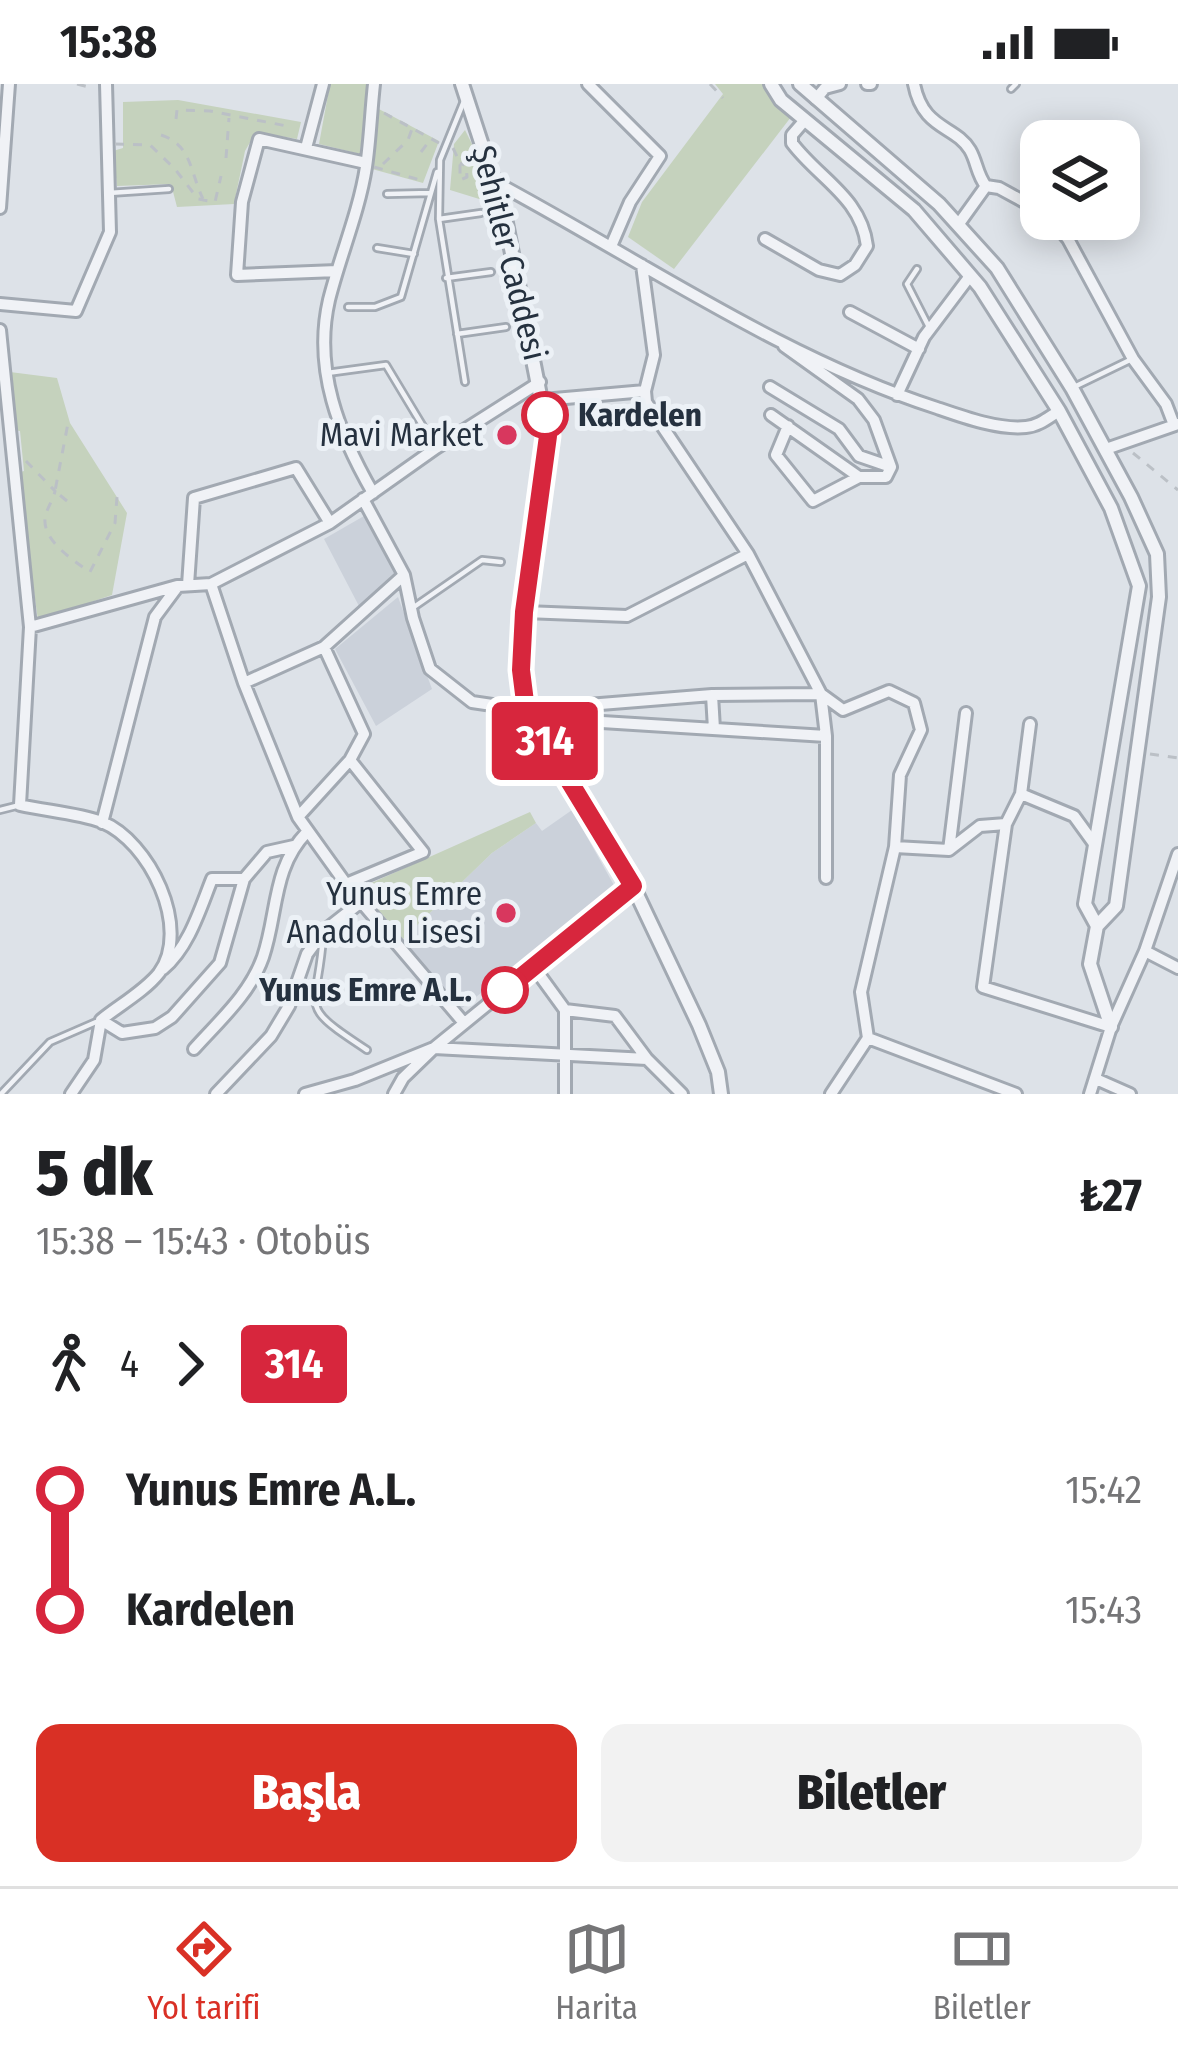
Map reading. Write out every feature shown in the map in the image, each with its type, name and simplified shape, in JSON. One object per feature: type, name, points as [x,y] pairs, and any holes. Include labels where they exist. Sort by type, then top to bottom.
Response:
[{"type":"street","points":[[0,208],[9,84]]},
{"type":"street","points":[[307,148],[323,84]]},
{"type":"street","points":[[374,84],[369,164],[324,336],[325,374],[346,448],[404,574],[430,669],[472,702],[526,710],[712,695],[821,694],[843,710],[890,691],[914,704],[921,730],[900,775],[895,847],[861,992],[868,1038],[830,1094]]},
{"type":"street","points":[[588,84],[660,156],[630,202],[612,244]]},
{"type":"street","points":[[771,84],[781,100],[914,210],[970,276],[1055,406],[1111,508],[1139,586],[1085,904],[1097,926]]},
{"type":"street","points":[[800,84],[877,148],[997,268],[1076,393],[1157,554],[1159,597],[1116,906],[1097,926],[1090,964],[1111,1027]]},
{"type":"street","points":[[816,98],[840,84]]},
{"type":"street","points":[[914,84],[939,128],[969,147],[978,177],[986,186],[1020,200]]},
{"type":"street","points":[[0,304],[76,311],[110,232],[106,88]]},
{"type":"street","name":"Şehitler Caddesi","points":[[464,90],[495,182],[548,436],[524,612],[521,670],[526,710],[633,886],[699,1025],[718,1072],[721,1094]]},
{"type":"street","points":[[765,239],[819,270],[840,275],[855,265],[868,246],[865,224],[840,190],[792,143],[792,135],[805,120]]},
{"type":"street","points":[[338,271],[237,274],[244,188],[259,139],[369,164]]},
{"type":"street","points":[[495,182],[762,330],[897,395],[969,419],[1025,428],[1076,393]]},
{"type":"street","points":[[958,225],[986,186]]},
{"type":"street","points":[[1069,240],[1132,359],[1153,383],[1176,425],[1084,458]]},
{"type":"street","points":[[642,265],[654,355],[646,402],[748,554],[821,694],[826,736],[826,878]]},
{"type":"street","points":[[897,395],[930,329],[970,276]]},
{"type":"street","points":[[850,312],[919,349]]},
{"type":"street","points":[[762,330],[859,399],[874,421],[891,467],[886,477],[859,477],[813,501],[776,455],[788,426]]},
{"type":"street","points":[[0,331],[29,627],[20,805],[102,823],[122,834],[140,854],[166,901],[170,932],[160,972]]},
{"type":"street","points":[[29,627],[183,586],[211,584],[330,523],[540,382]]},
{"type":"street","points":[[770,386],[838,429],[859,456],[891,467]]},
{"type":"street","points":[[543,400],[645,391]]},
{"type":"street","points":[[771,415],[859,477]]},
{"type":"street","points":[[102,823],[155,617],[183,586],[194,499],[296,468],[330,523]]},
{"type":"street","points":[[524,612],[627,616],[748,554]]},
{"type":"street","points":[[244,683],[325,647],[404,574]]},
{"type":"street","points":[[211,584],[244,683],[298,817],[346,884],[464,1023]]},
{"type":"street","points":[[298,817],[350,760],[364,734],[325,647]]},
{"type":"street","points":[[1122,689],[1146,692]]},
{"type":"street","points":[[712,695],[714,729]]},
{"type":"street","points":[[949,850],[966,713]]},
{"type":"street","points":[[537,728],[570,720],[826,736]]},
{"type":"street","points":[[1030,724],[1021,794],[1006,824],[983,988],[1111,1027]]},
{"type":"street","points":[[346,884],[423,853],[350,760]]},
{"type":"street","points":[[1021,794],[1074,816],[1095,845]]},
{"type":"street","points":[[895,847],[949,850],[980,826],[1006,824]]},
{"type":"street","points":[[194,1049],[243,995],[263,957],[278,883],[294,846],[308,832]]},
{"type":"street","points":[[101,1020],[122,1033],[154,1028],[172,1018],[220,963],[244,879],[267,852],[294,846]]},
{"type":"street","points":[[1090,1094],[1178,854]]},
{"type":"street","points":[[70,1094],[94,1060],[101,1020],[173,960],[212,879],[244,879]]},
{"type":"street","points":[[394,1094],[403,1078],[434,1048],[633,886]]},
{"type":"street","points":[[216,1094],[271,1036],[289,1006],[307,954],[324,931],[361,902]]},
{"type":"street","points":[[1145,951],[1178,968]]},
{"type":"street","points":[[533,967],[565,1010],[565,1094]]},
{"type":"street","points":[[565,1010],[615,1016],[647,1059],[682,1094]]},
{"type":"street","points":[[868,1038],[1016,1094]]},
{"type":"street","points":[[305,1094],[355,1080],[434,1048],[647,1059]]},
{"type":"street","points":[[1096,1079],[1130,1094]]},
{"type":"lane","points":[[348,307],[375,307],[400,297],[464,90]]},
{"type":"lane","points":[[440,160],[439,219],[465,382]]},
{"type":"lane","points":[[109,193],[169,189]]},
{"type":"lane","points":[[387,194],[431,194]]},
{"type":"lane","points":[[439,219],[481,213]]},
{"type":"lane","points":[[377,248],[414,254]]},
{"type":"lane","points":[[917,269],[907,284],[930,329]]},
{"type":"lane","points":[[446,278],[491,272]]},
{"type":"lane","points":[[458,334],[506,327]]},
{"type":"lane","points":[[1076,393],[1132,359]]},
{"type":"lane","points":[[325,374],[386,365],[436,448]]},
{"type":"lane","points":[[411,609],[482,560],[500,562]]},
{"type":"lane","points":[[0,810],[20,805]]},
{"type":"lane","points":[[324,931],[313,994],[315,1008],[325,1022],[367,1050]]},
{"type":"lane","points":[[1,1094],[50,1042],[101,1020]]},
{"type":"path","points":[[77,84],[106,88]]},
{"type":"path","points":[[710,84],[723,98]]},
{"type":"path","points":[[371,108],[453,148],[464,162]]},
{"type":"path","points":[[176,119],[177,110],[210,111],[292,127]]},
{"type":"path","points":[[226,158],[229,117]]},
{"type":"path","points":[[383,164],[408,140],[413,127]]},
{"type":"path","points":[[160,135],[178,142],[188,153],[204,200]]},
{"type":"path","points":[[421,152],[431,139]]},
{"type":"path","points":[[108,144],[150,146],[175,169],[192,196],[204,200],[215,202],[221,176]]},
{"type":"path","points":[[369,164],[424,181]]},
{"type":"path","points":[[415,178],[416,170]]},
{"type":"path","points":[[69,418],[46,528],[90,572],[115,523],[117,497]]},
{"type":"path","points":[[1124,445],[1178,490]]},
{"type":"path","points":[[13,459],[28,463],[67,500]]},
{"type":"path","points":[[1138,752],[1178,758]]},
{"type":"shaded area","points":[[364,516],[397,576],[360,608],[324,539]]},
{"type":"shaded area","points":[[398,597],[432,689],[376,726],[335,649]]},
{"type":"shaded area","name":"Yunus Emre Anadolu Lisesi","points":[[572,810],[615,887],[462,1008],[403,939],[492,853],[536,823],[542,831]]},
{"type":"green space","points":[[330,84],[368,84],[360,154],[319,144]]},
{"type":"green space","points":[[715,84],[767,84],[791,117],[674,269],[628,237],[642,202],[723,94]]},
{"type":"green space","points":[[178,100],[301,122],[297,139],[256,132],[245,151],[234,204],[177,207],[171,184],[117,186],[113,151],[123,148],[123,102]]},
{"type":"green space","points":[[377,108],[439,141],[423,183],[372,169]]},
{"type":"green space","points":[[465,130],[478,156],[489,202],[450,190],[454,144]]},
{"type":"green space","points":[[10,372],[57,378],[70,423],[127,513],[112,595],[38,620],[17,473],[24,471],[20,431],[13,430]]},
{"type":"green space","points":[[530,812],[536,823],[492,853],[403,939],[360,888]]},
{"type":"bus line","name":"314","points":[[505,990],[633,886],[526,710],[521,670],[524,612],[548,436],[545,415]]},
{"type":"place","name":"Kardelen","points":[[545,415]]},
{"type":"place","name":"Mavi Market","points":[[507,435]]},
{"type":"place","name":"Yunus Emre Anadolu Lisesi","points":[[506,913]]},
{"type":"place","name":"Yunus Emre A.L.","points":[[505,990]]}]
